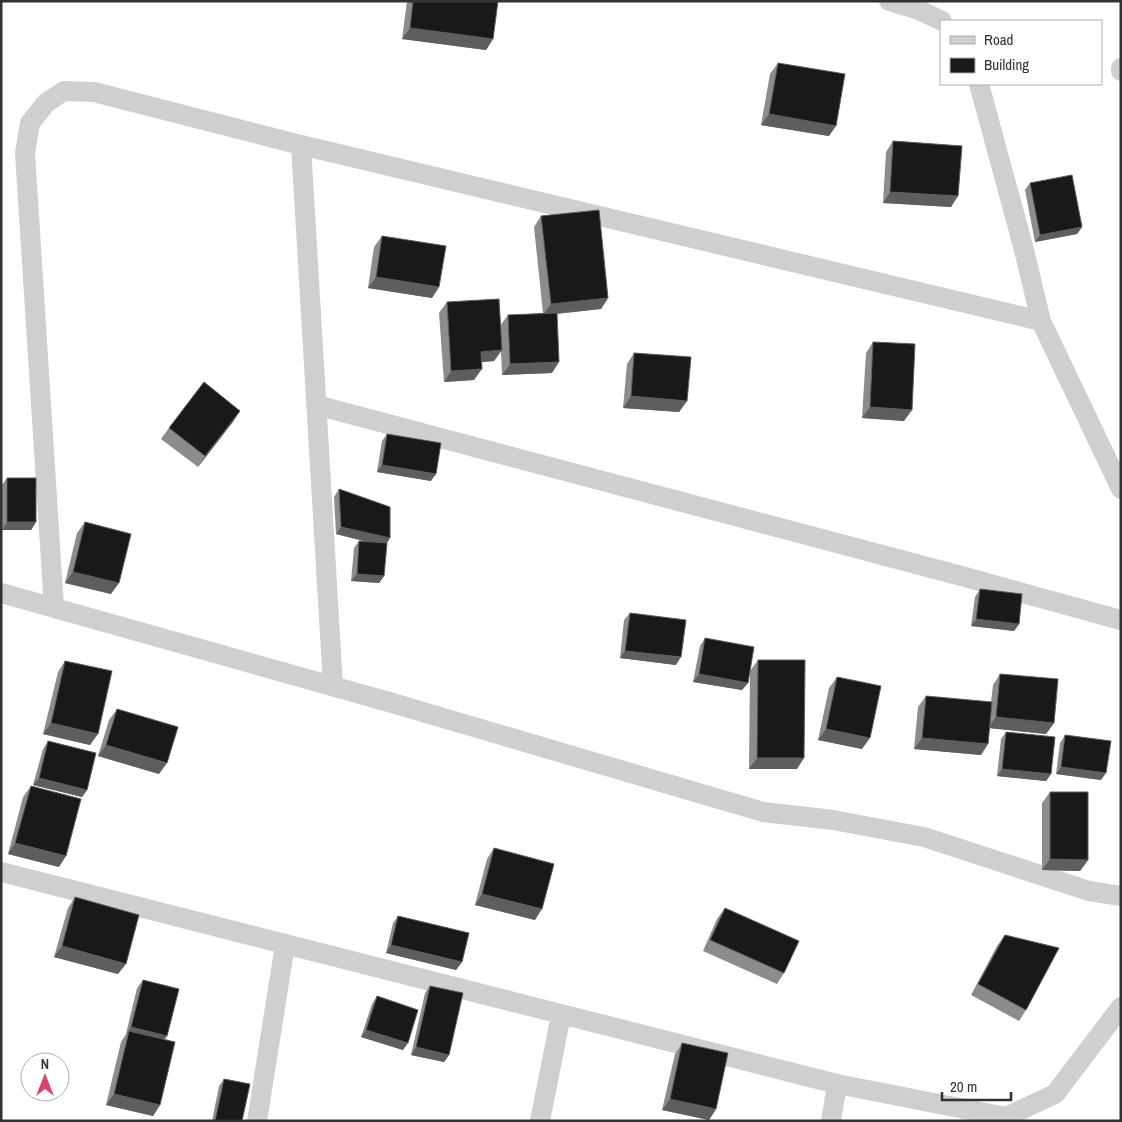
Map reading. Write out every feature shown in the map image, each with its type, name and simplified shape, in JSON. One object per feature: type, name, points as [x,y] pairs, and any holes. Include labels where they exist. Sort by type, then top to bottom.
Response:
[{"type":"street","points":[[889,1],[919,10],[940,20]]},
{"type":"street","points":[[979,85],[1023,246],[1040,321],[1121,489]]},
{"type":"street","points":[[54,608],[25,153],[30,123],[46,103],[64,91],[94,92],[300,145],[1040,321]]},
{"type":"street","points":[[300,145],[333,686]]},
{"type":"street","points":[[316,405],[965,576],[1121,620]]},
{"type":"street","points":[[1,593],[333,686],[762,812],[833,820],[924,837],[1089,891],[1121,896]]},
{"type":"street","points":[[1,872],[837,1084],[1006,1117],[1055,1094],[1121,1007]]},
{"type":"street","points":[[257,1121],[285,944]]},
{"type":"street","points":[[540,1121],[562,1015]]},
{"type":"street","points":[[831,1121],[837,1084]]},
{"type":"building","points":[[413,1],[498,1],[493,39],[410,28]]},
{"type":"building","points":[[778,63],[845,74],[836,126],[769,114]]},
{"type":"building","points":[[893,141],[962,146],[958,196],[890,192]]},
{"type":"building","points":[[1072,175],[1082,227],[1040,235],[1030,183]]},
{"type":"building","points":[[599,210],[608,298],[551,304],[541,216]]},
{"type":"building","points":[[382,236],[446,246],[439,287],[376,277]]},
{"type":"building","points":[[499,299],[502,350],[481,352],[482,369],[451,371],[447,302]]},
{"type":"building","points":[[557,313],[559,362],[510,364],[508,315]]},
{"type":"building","points":[[873,342],[915,344],[912,410],[870,407]]},
{"type":"building","points":[[634,353],[691,357],[687,401],[631,396]]},
{"type":"building","points":[[204,382],[240,411],[205,456],[169,428]]},
{"type":"building","points":[[387,434],[441,443],[436,474],[382,465]]},
{"type":"building","points":[[7,478],[36,478],[36,522],[7,522]]},
{"type":"building","points":[[339,489],[390,507],[390,538],[341,527]]},
{"type":"building","points":[[85,522],[131,534],[119,583],[73,572]]},
{"type":"building","points":[[359,541],[387,543],[384,576],[357,574]]},
{"type":"building","points":[[980,589],[1022,594],[1019,624],[976,619]]},
{"type":"building","points":[[630,613],[686,620],[681,657],[625,651]]},
{"type":"building","points":[[705,638],[754,647],[748,683],[699,674]]},
{"type":"building","points":[[758,660],[805,660],[804,758],[757,758]]},
{"type":"building","points":[[65,661],[112,671],[98,734],[51,723]]},
{"type":"building","points":[[1000,674],[1058,679],[1054,723],[996,717]]},
{"type":"building","points":[[837,677],[881,686],[870,738],[826,729]]},
{"type":"building","points":[[926,696],[992,702],[988,744],[922,738]]},
{"type":"building","points":[[117,709],[178,727],[167,763],[106,745]]},
{"type":"building","points":[[1006,732],[1055,737],[1051,774],[1002,769]]},
{"type":"building","points":[[1065,735],[1111,741],[1106,773],[1061,767]]},
{"type":"building","points":[[48,741],[96,753],[87,790],[39,778]]},
{"type":"building","points":[[31,786],[81,799],[66,856],[15,843]]},
{"type":"building","points":[[1050,792],[1088,792],[1088,860],[1050,859]]},
{"type":"building","points":[[494,848],[554,864],[542,909],[482,894]]},
{"type":"building","points":[[75,897],[139,915],[126,964],[62,946]]},
{"type":"building","points":[[725,908],[799,941],[784,973],[710,940]]},
{"type":"building","points":[[398,916],[469,933],[462,962],[391,945]]},
{"type":"building","points":[[1005,935],[1059,948],[1026,1010],[978,984]]},
{"type":"building","points":[[143,980],[179,989],[167,1036],[131,1027]]},
{"type":"building","points":[[430,986],[463,993],[449,1055],[416,1047]]},
{"type":"building","points":[[377,996],[418,1010],[408,1043],[366,1030]]},
{"type":"building","points":[[129,1031],[175,1042],[160,1105],[114,1094]]},
{"type":"building","points":[[682,1043],[728,1053],[716,1109],[670,1099]]},
{"type":"building","points":[[224,1079],[250,1084],[242,1121],[215,1121]]}]
